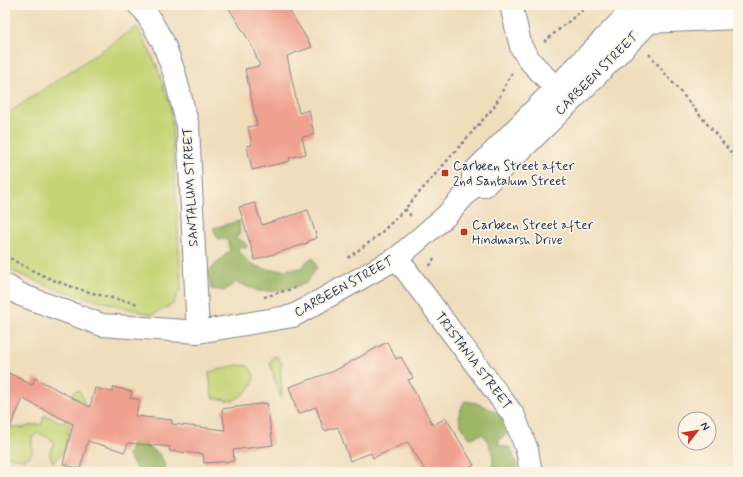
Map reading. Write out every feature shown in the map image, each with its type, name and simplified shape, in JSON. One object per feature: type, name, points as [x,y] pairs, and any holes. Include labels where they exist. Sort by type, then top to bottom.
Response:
[{"type":"street","name":"SANTALUM STREET","points":[[139,5],[145,11],[163,42],[174,72],[188,126],[198,332]]},
{"type":"street","points":[[511,5],[521,47],[527,57],[563,95]]},
{"type":"street","name":"CARBEEN STREET","points":[[5,285],[21,295],[102,326],[198,332],[293,316],[397,258],[447,215],[473,186],[484,186],[638,10],[666,5]]},
{"type":"street","points":[[735,5],[738,9]]},
{"type":"street","points":[[638,10],[738,18]]},
{"type":"street","name":"TRISTANIA STREET","points":[[397,258],[514,416],[527,450],[531,472]]},
{"type":"path","points":[[405,210],[494,107],[515,67],[580,12],[591,5]]},
{"type":"path","points":[[646,51],[738,161]]},
{"type":"green space","points":[[137,27],[157,66],[171,108],[181,288],[173,304],[153,315],[55,289],[5,268],[5,115]]},
{"type":"green space","points":[[239,221],[240,234],[235,237],[245,243],[247,247],[245,249],[241,246],[238,249],[244,257],[258,267],[274,270],[301,268],[308,260],[313,258],[317,268],[305,284],[278,291],[258,291],[236,282],[224,291],[211,289],[208,272],[230,250],[227,239],[218,239],[213,228]]},
{"type":"green space","points":[[273,357],[278,357],[282,364],[281,399],[270,362]]},
{"type":"green space","points":[[237,365],[248,366],[252,372],[254,377],[251,386],[247,391],[233,401],[212,398],[209,372]]},
{"type":"green space","points":[[78,390],[83,398],[83,405],[72,420],[64,450],[59,457],[53,462],[49,454],[54,444],[51,439],[38,433],[32,437],[32,452],[29,457],[23,459],[5,456],[5,426],[23,428],[42,424],[44,415],[63,423],[66,421],[65,414],[74,392]]},
{"type":"green space","points":[[465,401],[479,404],[492,410],[507,424],[511,430],[500,439],[498,445],[511,448],[519,472],[479,472],[481,467],[492,470],[493,456],[483,434],[470,438],[463,429],[459,416]]},
{"type":"green space","points":[[134,436],[143,440],[146,446],[154,450],[160,456],[164,463],[163,472],[139,472],[128,456]]},
{"type":"building","points":[[227,5],[286,5],[312,47],[287,56],[299,113],[309,110],[314,135],[302,137],[306,154],[289,158],[290,161],[252,170],[247,146],[252,145],[248,127],[257,125],[245,69],[260,66],[251,44]]},
{"type":"building","points":[[255,203],[262,225],[308,210],[317,238],[308,241],[308,243],[255,260],[239,207]]},
{"type":"building","points":[[387,342],[396,359],[401,357],[413,378],[408,380],[433,425],[446,418],[474,465],[462,472],[426,472],[408,442],[373,458],[371,453],[350,461],[338,427],[324,431],[316,407],[298,414],[289,387],[334,371]]},
{"type":"building","points":[[5,371],[32,385],[35,378],[90,407],[95,388],[112,392],[114,387],[132,392],[130,398],[140,400],[135,416],[172,420],[172,424],[225,430],[222,409],[267,403],[273,445],[233,450],[234,461],[204,463],[203,454],[169,451],[170,447],[128,443],[125,452],[88,441],[80,469],[63,464],[73,424],[23,399],[5,438]]},
{"type":"place","name":"Carbeen Street after 2nd Santalum Street","points":[[445,173]]},
{"type":"place","name":"Carbeen Street after Hindmarsh Drive","points":[[464,232]]}]
